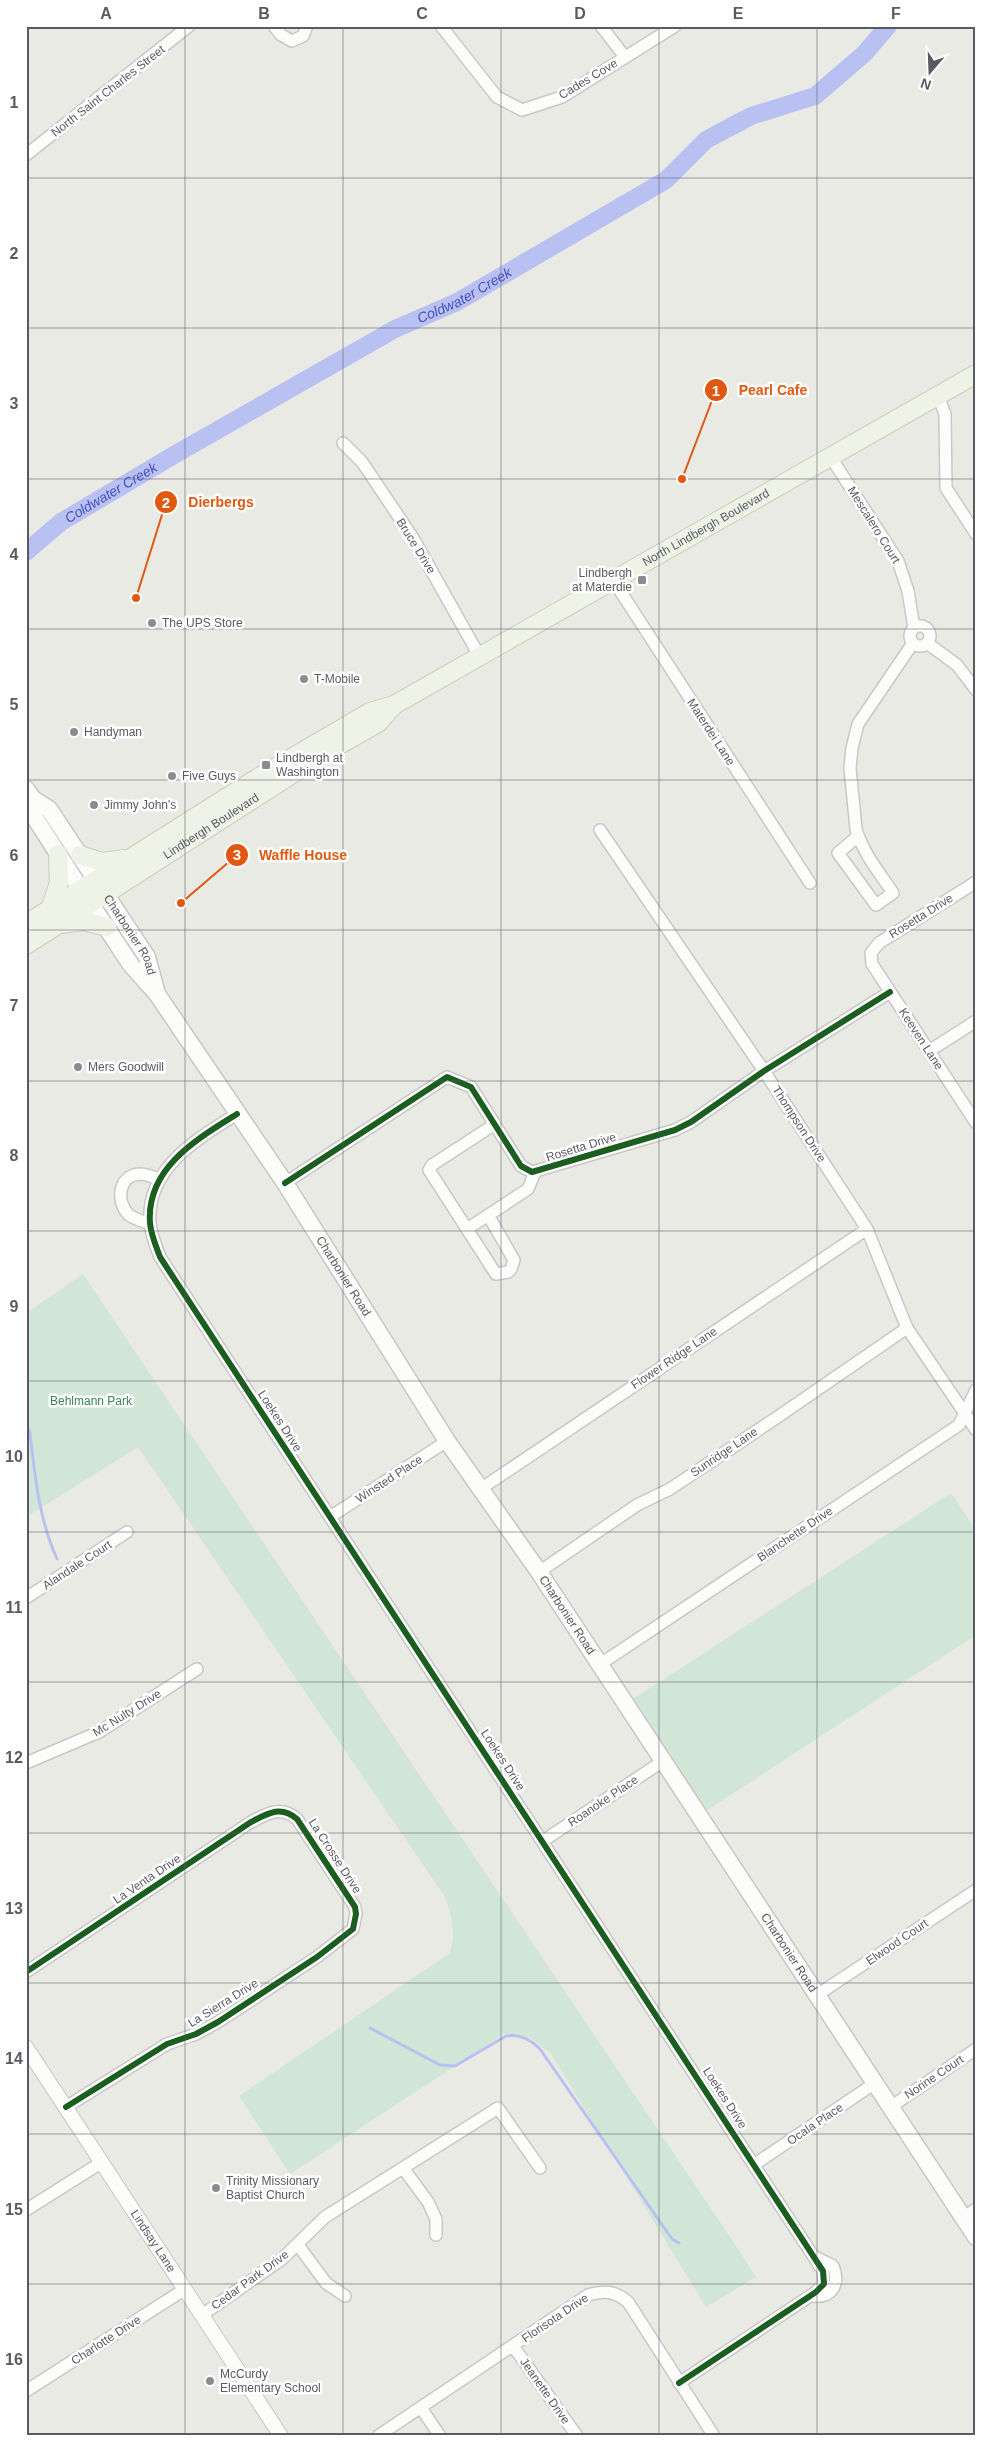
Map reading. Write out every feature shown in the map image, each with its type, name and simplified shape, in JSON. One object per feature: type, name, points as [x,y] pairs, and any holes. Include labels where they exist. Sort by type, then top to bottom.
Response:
[{"type":"main road","name":"North Lindbergh Boulevard","points":[[435,682],[976,374]]},
{"type":"main road","name":"Lindbergh Boulevard","points":[[26,924],[362,716],[394,705],[435,682]]},
{"type":"main road","name":"Lindbergh Boulevard","points":[[26,945],[318,758],[378,723],[394,705]]},
{"type":"main road","points":[[30,794],[35,818],[58,854],[88,884]]},
{"type":"main road","points":[[30,794],[49,809],[80,855],[88,884]]},
{"type":"main road","points":[[50,909],[59,882],[58,854]]},
{"type":"main road","points":[[80,855],[102,862],[130,858]]},
{"type":"main road","name":"Charbonier Road","points":[[88,884],[98,899],[147,957],[157,994]]},
{"type":"main road","name":"Charbonier Road","points":[[98,899],[107,927],[131,965],[157,994],[284,1182],[447,1441],[482,1488],[539,1572],[875,2084],[970,2213],[976,2236]]},
{"type":"main road","points":[[59,924],[84,921],[107,927]]},
{"type":"street","name":"North Saint Charles Street","points":[[26,155],[189,26]]},
{"type":"street","points":[[274,26],[280,35],[292,41],[303,36],[307,26]]},
{"type":"street","name":"Cades Cove","points":[[441,26],[497,97],[522,110],[562,97],[675,26]]},
{"type":"street","points":[[601,26],[625,57]]},
{"type":"street","points":[[938,396],[945,414],[946,488],[976,534]]},
{"type":"street","name":"Bruce Drive","points":[[342,443],[362,462],[413,538],[480,657]]},
{"type":"street","name":"Mescalero Court","points":[[830,456],[898,561],[908,591],[914,628],[910,634],[913,643]]},
{"type":"street","name":"Materdei Lane","points":[[613,580],[810,883]]},
{"type":"street","points":[[914,628],[920,626],[928,631],[927,643]]},
{"type":"street","points":[[858,836],[838,853],[876,906],[893,892],[860,846],[850,768],[852,748],[858,724],[913,643],[918,646],[927,643]]},
{"type":"street","points":[[927,643],[957,665],[976,690]]},
{"type":"street","name":"Thompson Drive","points":[[600,830],[764,1071],[867,1229],[907,1328],[976,1430]]},
{"type":"street","name":"Rosetta Drive","points":[[870,953],[878,942],[976,882]]},
{"type":"street","name":"Keeven Lane","points":[[870,953],[872,964],[976,1123]]},
{"type":"street","name":"Rosetta Drive","points":[[284,1182],[448,1077],[472,1087],[522,1166],[535,1172],[675,1130],[691,1122],[764,1071],[890,992]]},
{"type":"street","points":[[929,1051],[976,1021]]},
{"type":"street","name":"Loekes Drive","points":[[237,1114],[179,1153],[159,1179],[150,1224],[160,1257],[755,2164],[815,2257],[825,2278],[821,2288],[811,2296],[679,2383]]},
{"type":"street","points":[[488,1214],[514,1260],[508,1272],[496,1274],[429,1170],[432,1166],[495,1124]]},
{"type":"street","points":[[467,1229],[528,1189],[535,1172]]},
{"type":"street","points":[[150,1224],[129,1216],[122,1206],[121,1190],[124,1182],[129,1177],[139,1174],[159,1179]]},
{"type":"street","name":"Flower Ridge Lane","points":[[482,1488],[867,1229]]},
{"type":"street","name":"Sunridge Lane","points":[[539,1572],[637,1506],[670,1489],[907,1328]]},
{"type":"street","name":"Blanchette Drive","points":[[599,1665],[959,1425],[976,1390]]},
{"type":"street","name":"Winsted Place","points":[[330,1517],[447,1441]]},
{"type":"street","name":"Alandale Court","points":[[26,1598],[127,1532]]},
{"type":"street","name":"Mc Nulty Drive","points":[[26,1763],[99,1732],[197,1669]]},
{"type":"street","name":"Roanoke Place","points":[[543,1841],[663,1761]]},
{"type":"street","name":"La Crosse Drive","points":[[283,1810],[297,1819],[355,1907],[356,1921]]},
{"type":"street","name":"La Venta Drive","points":[[26,1972],[251,1822],[272,1812],[283,1810]]},
{"type":"street","name":"Elwood Court","points":[[817,1995],[976,1890]]},
{"type":"street","name":"La Sierra Drive","points":[[66,2107],[167,2044],[196,2034],[218,2022],[347,1936],[356,1921]]},
{"type":"street","name":"Lindsay Lane","points":[[26,2047],[281,2436]]},
{"type":"street","name":"Norine Court","points":[[892,2106],[976,2049]]},
{"type":"street","name":"Ocala Place","points":[[755,2164],[875,2084]]},
{"type":"street","name":"Cedar Park Drive","points":[[202,2315],[272,2267],[298,2245],[326,2217],[376,2183],[498,2108],[540,2168]]},
{"type":"street","points":[[26,2210],[102,2162]]},
{"type":"street","points":[[403,2168],[428,2202],[436,2218],[436,2235]]},
{"type":"street","name":"Cedar Park Drive","points":[[298,2245],[326,2283],[345,2296]]},
{"type":"street","name":"Charlotte Drive","points":[[26,2391],[185,2289]]},
{"type":"street","name":"Florisota Drive","points":[[378,2436],[588,2295],[606,2290],[620,2295],[628,2302],[714,2436]]},
{"type":"street","name":"Jeanette Drive","points":[[514,2346],[577,2436]]},
{"type":"street","points":[[421,2408],[440,2436]]},
{"type":"green space","name":"Behlmann Park","points":[[83,1274],[756,2277],[706,2307],[551,2054],[532,2039],[504,2034],[290,2174],[239,2096],[450,1953],[453,1938],[451,1918],[445,1897],[138,1447],[26,1517],[26,1313]]},
{"type":"green space","points":[[951,1493],[976,1530],[976,1635],[706,1811],[633,1699]]},
{"type":"waterway","points":[[26,31],[30,26]]},
{"type":"waterway","name":"Coldwater Creek","points":[[26,552],[61,522],[174,455],[395,329],[457,302],[666,180],[706,140],[751,116],[815,96],[864,54],[888,26]]},
{"type":"waterway","points":[[26,1424],[30,1433],[42,1513],[57,1559]]},
{"type":"waterway","points":[[370,2028],[440,2065],[455,2066],[506,2036],[520,2037],[532,2042],[540,2049],[672,2239],[679,2243]]},
{"type":"cycle path","points":[[285,1183],[447,1077],[471,1087],[521,1166],[532,1172],[675,1130],[691,1122],[764,1071],[890,992]]},
{"type":"cycle path","points":[[237,1114],[206,1134],[177,1157],[165,1171],[156,1186],[151,1204],[150,1223],[160,1257],[823,2271],[824,2284],[816,2292],[679,2383]]},
{"type":"cycle path","points":[[26,1972],[251,1822],[274,1812],[285,1812],[297,1819],[355,1907],[356,1914],[353,1929],[317,1957],[218,2022],[196,2034],[167,2044],[66,2107]]},
{"type":"place","name":"Pearl Cafe","points":[[682,479]]},
{"type":"place","name":"Lindbergh at Materdie","points":[[642,580]]},
{"type":"place","name":"Dierbergs","points":[[136,598]]},
{"type":"place","name":"The UPS Store","points":[[152,623]]},
{"type":"place","name":"T-Mobile","points":[[304,679]]},
{"type":"place","name":"Handyman","points":[[74,732]]},
{"type":"place","name":"Lindbergh at Washington","points":[[266,765]]},
{"type":"place","name":"Five Guys","points":[[172,776]]},
{"type":"place","name":"Jimmy John's","points":[[94,805]]},
{"type":"place","name":"Waffle House","points":[[181,903]]},
{"type":"place","name":"Mers Goodwill","points":[[78,1067]]},
{"type":"place","name":"Trinity Missionary Baptist Church","points":[[216,2188]]},
{"type":"place","name":"McCurdy Elementary School","points":[[210,2381]]}]
